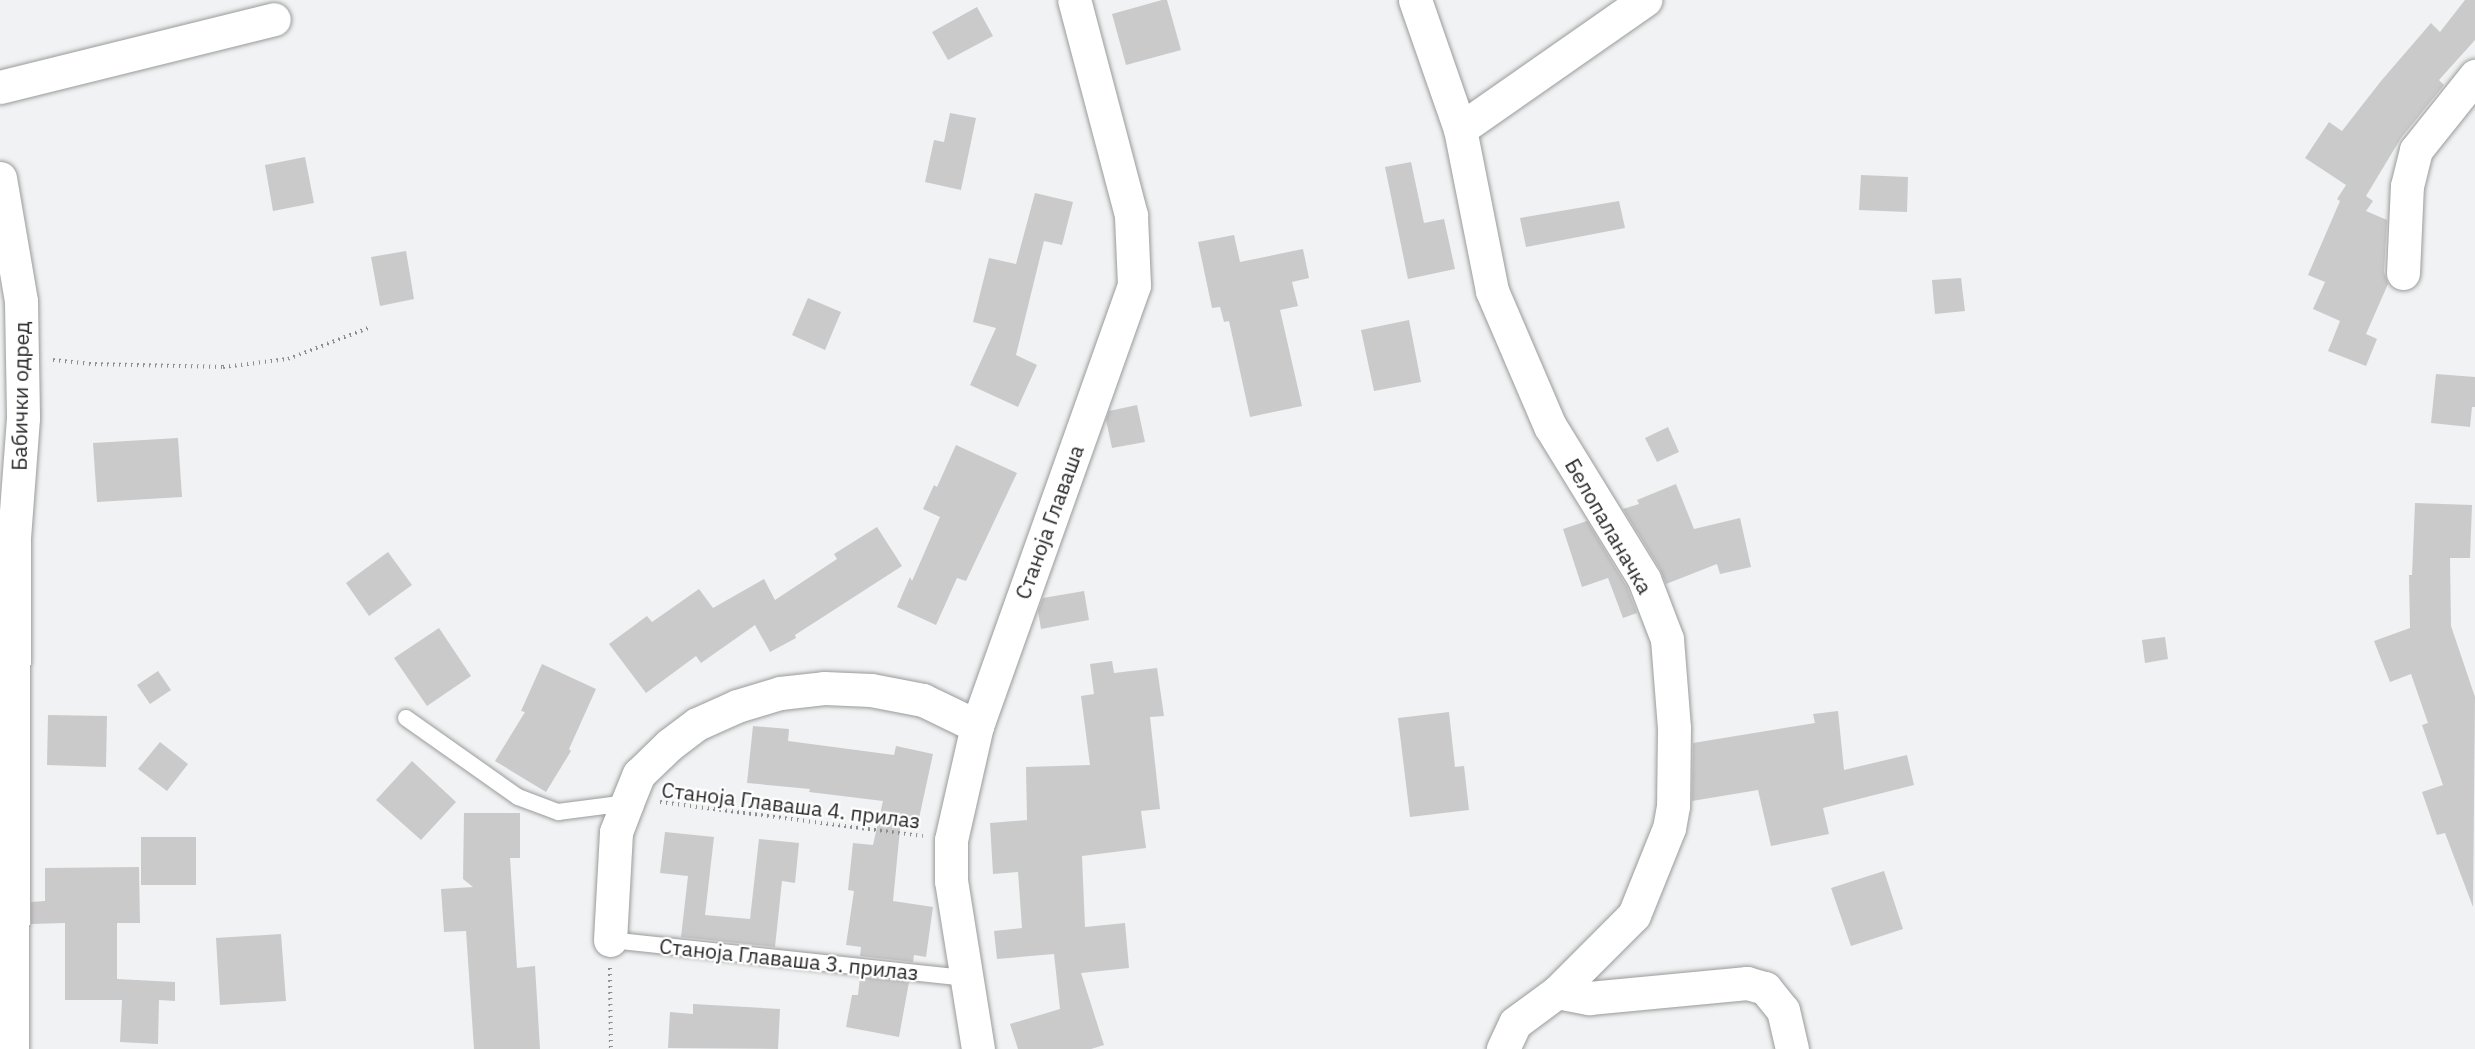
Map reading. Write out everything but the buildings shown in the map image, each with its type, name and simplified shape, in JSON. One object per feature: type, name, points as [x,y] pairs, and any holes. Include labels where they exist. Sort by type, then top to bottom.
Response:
[{"type":"street","name":"Станоја Главаша","points":[[978,1049],[951,881],[951,840],[977,726],[1134,285],[1131,215],[1074,0]]},
{"type":"street","name":"Белопаланачка","points":[[1415,0],[1460,129],[1492,291],[1550,426],[1644,579],[1667,639],[1674,728],[1672,806],[1669,828],[1634,915],[1557,992],[1515,1023],[1503,1049]]},
{"type":"street","points":[[1460,129],[1646,0]]},
{"type":"street","points":[[0,87],[274,19]]},
{"type":"street","points":[[2403,273],[2407,186],[2416,150],[2475,76]]},
{"type":"street","name":"Бабички одред","points":[[0,177],[21,301],[23,418],[14,538],[12,1049]]},
{"type":"street","points":[[610,940],[616,832],[627,803],[639,774],[669,745],[697,724],[737,706],[780,693],[824,688],[871,690],[923,700],[977,726]]},
{"type":"street","points":[[1557,992],[1589,998],[1747,982],[1765,988],[1783,1010],[1792,1049]]},
{"type":"lane","points":[[406,718],[518,797],[558,812],[627,803]]},
{"type":"lane","name":"Станоја Главаша 3. прилаз","points":[[610,940],[968,978]]},
{"type":"path","points":[[22,357],[89,364],[223,367],[288,359],[371,327]]},
{"type":"path","name":"Станоја Главаша 4. прилаз","points":[[627,803],[662,802],[951,840]]},
{"type":"path","points":[[610,940],[611,1049]]}]
